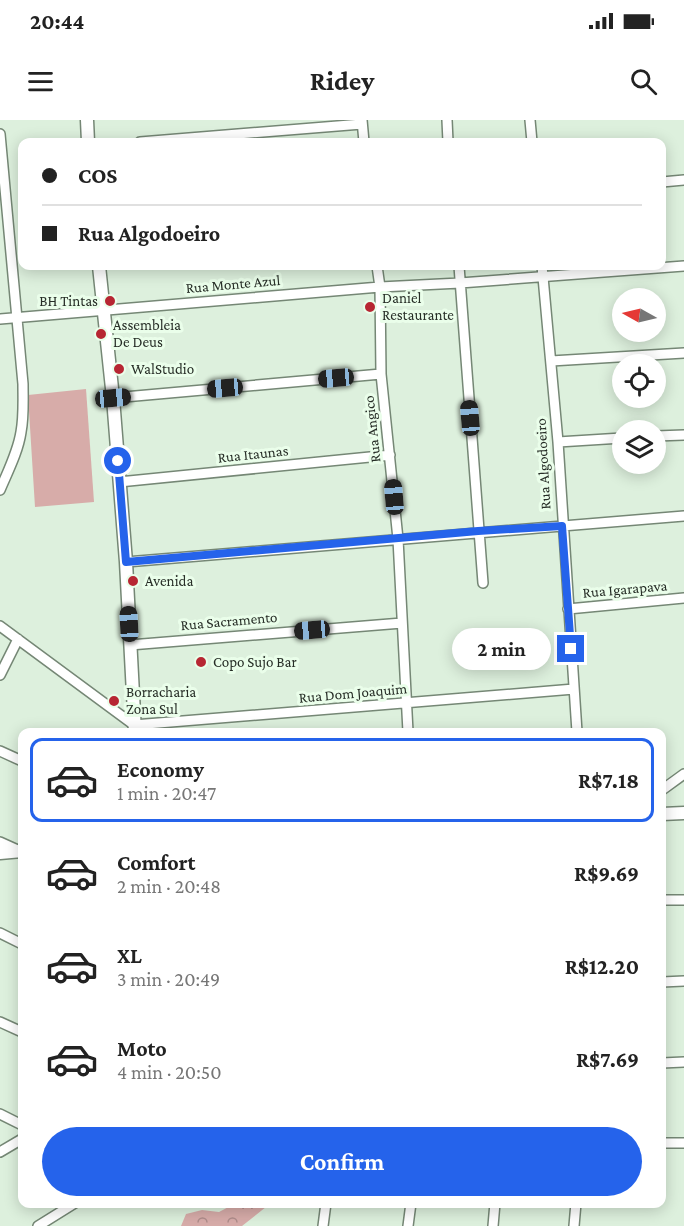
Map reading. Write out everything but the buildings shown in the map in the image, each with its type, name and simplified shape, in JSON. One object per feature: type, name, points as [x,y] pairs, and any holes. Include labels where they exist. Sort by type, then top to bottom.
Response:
[{"type":"street","points":[[87,120],[88,138]]},
{"type":"street","points":[[447,120],[448,138]]},
{"type":"street","points":[[530,120],[532,138]]},
{"type":"street","points":[[184,138],[362,122],[364,138]]},
{"type":"street","points":[[0,134],[23,384],[21,432],[17,451],[0,490]]},
{"type":"street","points":[[666,182],[684,180]]},
{"type":"street","name":"Rua Monte Azul","points":[[666,267],[684,266]]},
{"type":"street","points":[[99,270],[113,398],[126,562],[134,728]]},
{"type":"street","name":"Rua Angico","points":[[378,270],[380,287],[381,374],[398,540],[408,728]]},
{"type":"street","points":[[459,270],[483,584]]},
{"type":"street","name":"Rua Algodoeiro","points":[[542,270],[558,442],[577,728]]},
{"type":"street","name":"Rua Monte Azul","points":[[0,319],[380,287],[628,270]]},
{"type":"street","points":[[551,361],[684,353]]},
{"type":"street","points":[[113,398],[381,374]]},
{"type":"street","points":[[666,436],[684,435]]},
{"type":"street","points":[[558,442],[612,439]]},
{"type":"street","name":"Rua Itaunas","points":[[119,482],[390,455]]},
{"type":"street","points":[[126,562],[398,540],[478,531],[684,516]]},
{"type":"street","name":"Rua Igarapava","points":[[568,609],[684,598]]},
{"type":"street","name":"Rua Sacramento","points":[[130,645],[402,622]]},
{"type":"street","points":[[0,626],[133,728]]},
{"type":"street","points":[[0,675],[18,639]]},
{"type":"street","name":"Rua Dom Joaquim","points":[[145,728],[574,689]]},
{"type":"street","points":[[0,751],[18,758]]},
{"type":"street","points":[[666,787],[684,774]]},
{"type":"street","points":[[666,814],[684,813]]},
{"type":"street","points":[[0,842],[18,850]]},
{"type":"street","points":[[0,853],[18,852]]},
{"type":"street","points":[[666,900],[684,900]]},
{"type":"street","points":[[0,933],[18,942]]},
{"type":"street","points":[[666,982],[684,981]]},
{"type":"street","points":[[0,1022],[18,1030]]},
{"type":"street","points":[[666,1063],[684,1062]]},
{"type":"street","points":[[0,1114],[18,1123]]},
{"type":"street","points":[[0,1152],[18,1141]]},
{"type":"street","points":[[666,1143],[684,1143]]},
{"type":"street","points":[[38,1226],[67,1208]]},
{"type":"street","points":[[323,1226],[325,1208]]},
{"type":"street","points":[[408,1226],[410,1208]]},
{"type":"street","points":[[493,1226],[495,1208]]},
{"type":"street","points":[[574,1226],[576,1208]]},
{"type":"green space","points":[[86,389],[94,502],[35,507],[28,395]]},
{"type":"green space","points":[[227,1208],[265,1208],[242,1226],[181,1226],[186,1214],[202,1210],[219,1212]]},
{"type":"place","name":"BH Tintas","points":[[110,301]]},
{"type":"place","name":"Daniel Restaurante","points":[[370,307]]},
{"type":"place","name":"Assembleia De Deus","points":[[101,334]]},
{"type":"place","name":"WalStudio","points":[[119,369]]},
{"type":"place","name":"Avenida","points":[[133,581]]},
{"type":"place","name":"Copo Sujo Bar","points":[[201,662]]},
{"type":"place","name":"Borracharia Zona Sul","points":[[114,701]]},
{"type":"route","points":[[118,461],[126,562],[398,540],[478,531],[562,526],[571,649]]}]
